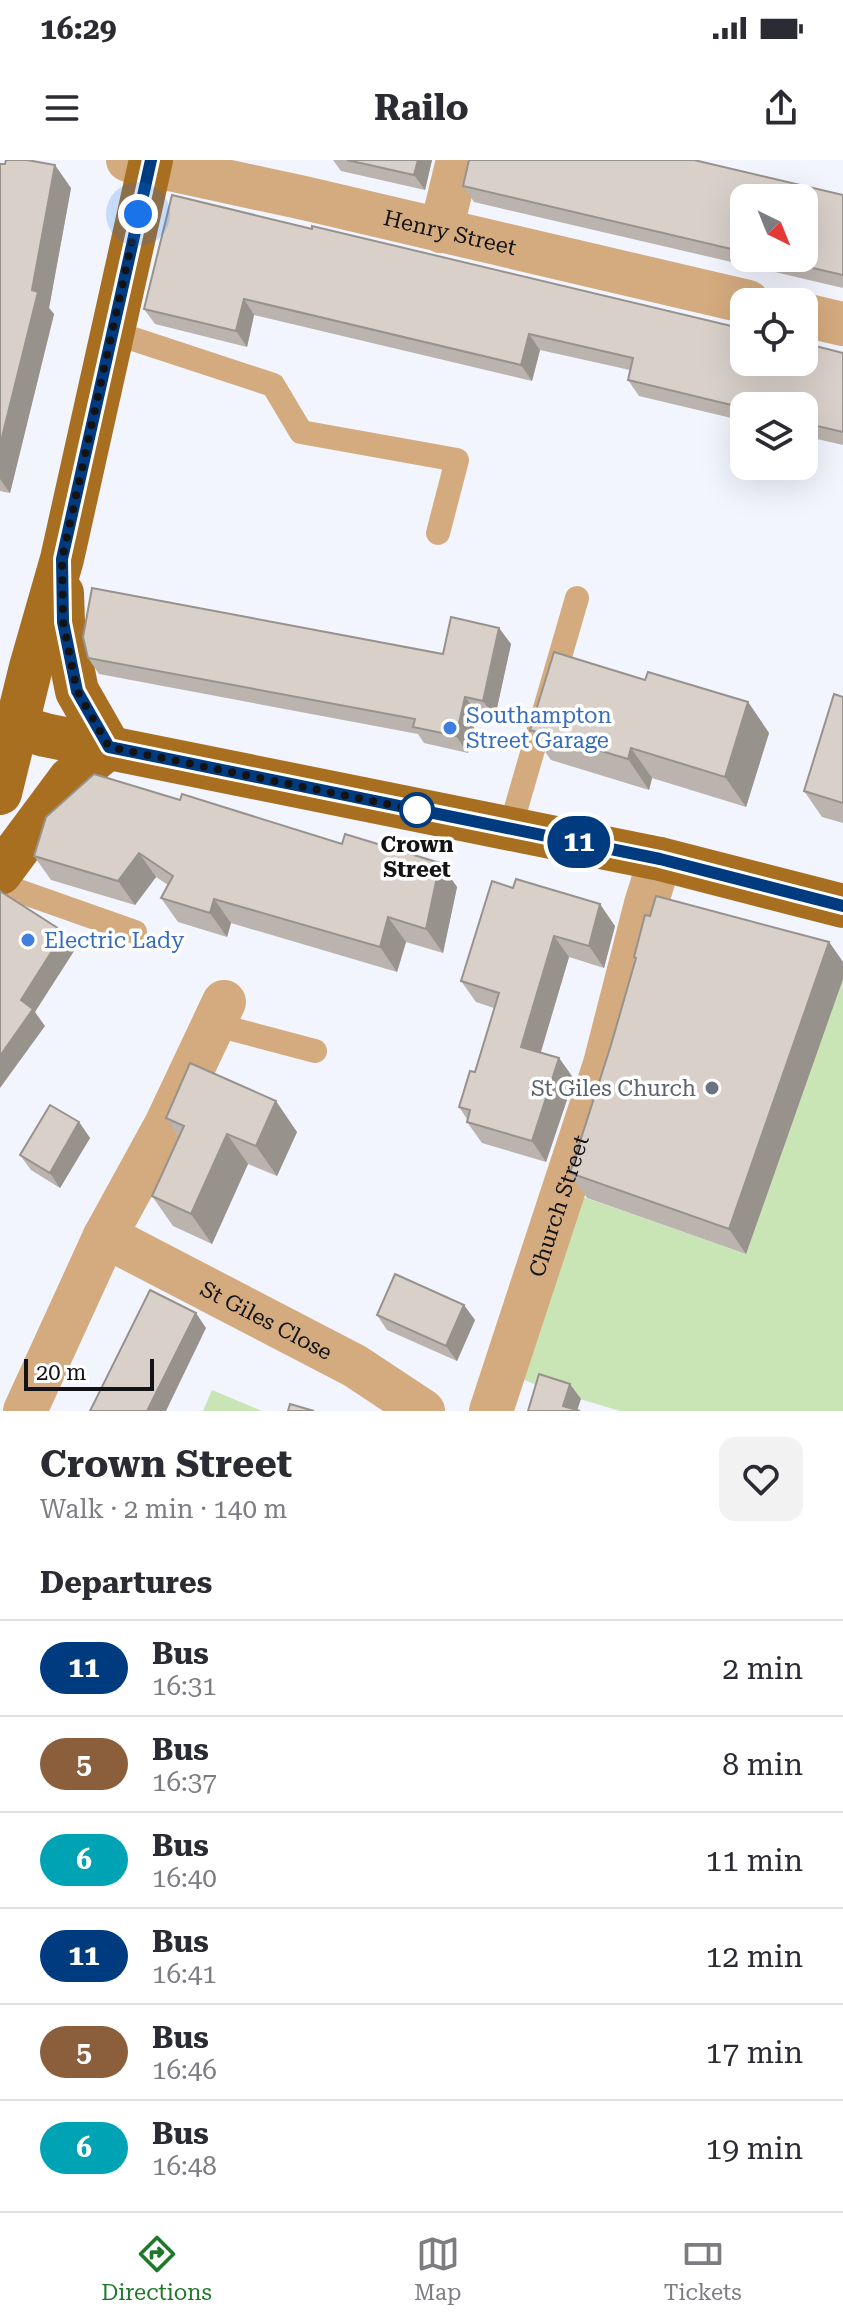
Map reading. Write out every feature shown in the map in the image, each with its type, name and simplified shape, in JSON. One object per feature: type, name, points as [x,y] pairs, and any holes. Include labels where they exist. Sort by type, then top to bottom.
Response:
[{"type":"main road","points":[[0,793],[8,725],[62,559],[112,332],[143,162]]},
{"type":"main road","points":[[62,559],[63,622],[74,680],[77,691],[109,747]]},
{"type":"main road","points":[[8,725],[660,859],[843,906]]},
{"type":"main road","points":[[0,876],[70,779],[109,747]]},
{"type":"street","points":[[441,231],[458,160]]},
{"type":"street","name":"Henry Street","points":[[143,162],[730,298]]},
{"type":"street","points":[[818,318],[843,324]]},
{"type":"street","name":"Church Street","points":[[495,1397],[605,1064],[660,859]]},
{"type":"street","points":[[25,1411],[105,1236],[167,1123],[219,1013]]},
{"type":"street","name":"St Giles Close","points":[[105,1236],[355,1366],[423,1411]]},
{"type":"lane","points":[[112,332],[273,385],[301,432],[457,460],[438,533]]},
{"type":"lane","points":[[510,829],[577,598]]},
{"type":"lane","points":[[0,876],[16,890],[135,932]]},
{"type":"lane","points":[[219,1013],[315,1051]]},
{"type":"green space","points":[[843,979],[843,1411],[620,1411],[540,1387],[518,1377],[583,1197],[746,1254]]},
{"type":"green space","points":[[212,1390],[262,1411],[203,1411]]},
{"type":"building","points":[[6,160],[55,165],[32,290],[38,292],[0,445],[0,164],[5,164]]},
{"type":"building","points":[[347,160],[418,160],[414,175]]},
{"type":"building","points":[[469,160],[694,160],[796,184],[730,184],[730,249],[463,186]]},
{"type":"building","points":[[818,189],[843,195],[843,275],[818,269]]},
{"type":"building","points":[[172,195],[730,326],[730,376],[818,376],[818,347],[843,353],[843,432],[818,426],[818,392],[730,392],[730,405],[628,380],[633,358],[529,334],[521,365],[244,299],[236,331],[144,309]]},
{"type":"building","points":[[92,588],[443,654],[451,617],[499,628],[483,701],[465,697],[456,736],[413,727],[415,719],[88,658],[83,637]]},
{"type":"building","points":[[554,652],[645,680],[648,672],[748,702],[725,777],[631,748],[628,759],[530,730]]},
{"type":"building","points":[[834,694],[843,697],[843,803],[804,791]]},
{"type":"building","points":[[94,774],[180,800],[182,794],[342,844],[345,834],[440,863],[426,929],[388,917],[380,947],[214,899],[210,913],[161,898],[173,876],[139,853],[118,881],[34,856],[46,817]]},
{"type":"building","points":[[516,879],[600,904],[589,946],[554,936],[521,1047],[559,1058],[532,1141],[467,1122],[470,1110],[459,1107],[470,1071],[475,1072],[499,993],[461,981],[492,881],[513,888]]},
{"type":"building","points":[[0,891],[64,932],[21,1000],[33,1009],[0,1056]]},
{"type":"building","name":"St Giles Church","points":[[656,896],[829,942],[729,1229],[570,1173],[611,1045],[645,915],[650,916]]},
{"type":"building","points":[[190,1063],[276,1101],[256,1146],[227,1134],[191,1214],[152,1196],[184,1126],[166,1118]]},
{"type":"building","points":[[50,1105],[79,1122],[50,1173],[20,1155]]},
{"type":"building","points":[[395,1274],[464,1305],[446,1346],[377,1315]]},
{"type":"building","points":[[150,1290],[196,1313],[147,1411],[90,1411]]},
{"type":"building","points":[[539,1374],[570,1384],[563,1406],[580,1411],[528,1411]]},
{"type":"building","points":[[290,1404],[314,1411],[288,1411]]},
{"type":"bus line","name":"11","points":[[151,160],[62,559],[63,622],[77,691],[109,747],[660,859],[843,906]]},
{"type":"place","name":"Southampton Street Garage","points":[[450,728]]},
{"type":"place","name":"Crown Street","points":[[417,810]]},
{"type":"place","name":"Electric Lady","points":[[28,940]]},
{"type":"place","name":"St Giles Church","points":[[712,1088]]},
{"type":"route","points":[[138,214],[62,559],[63,622],[77,691],[109,747],[421,811],[417,810]]}]
